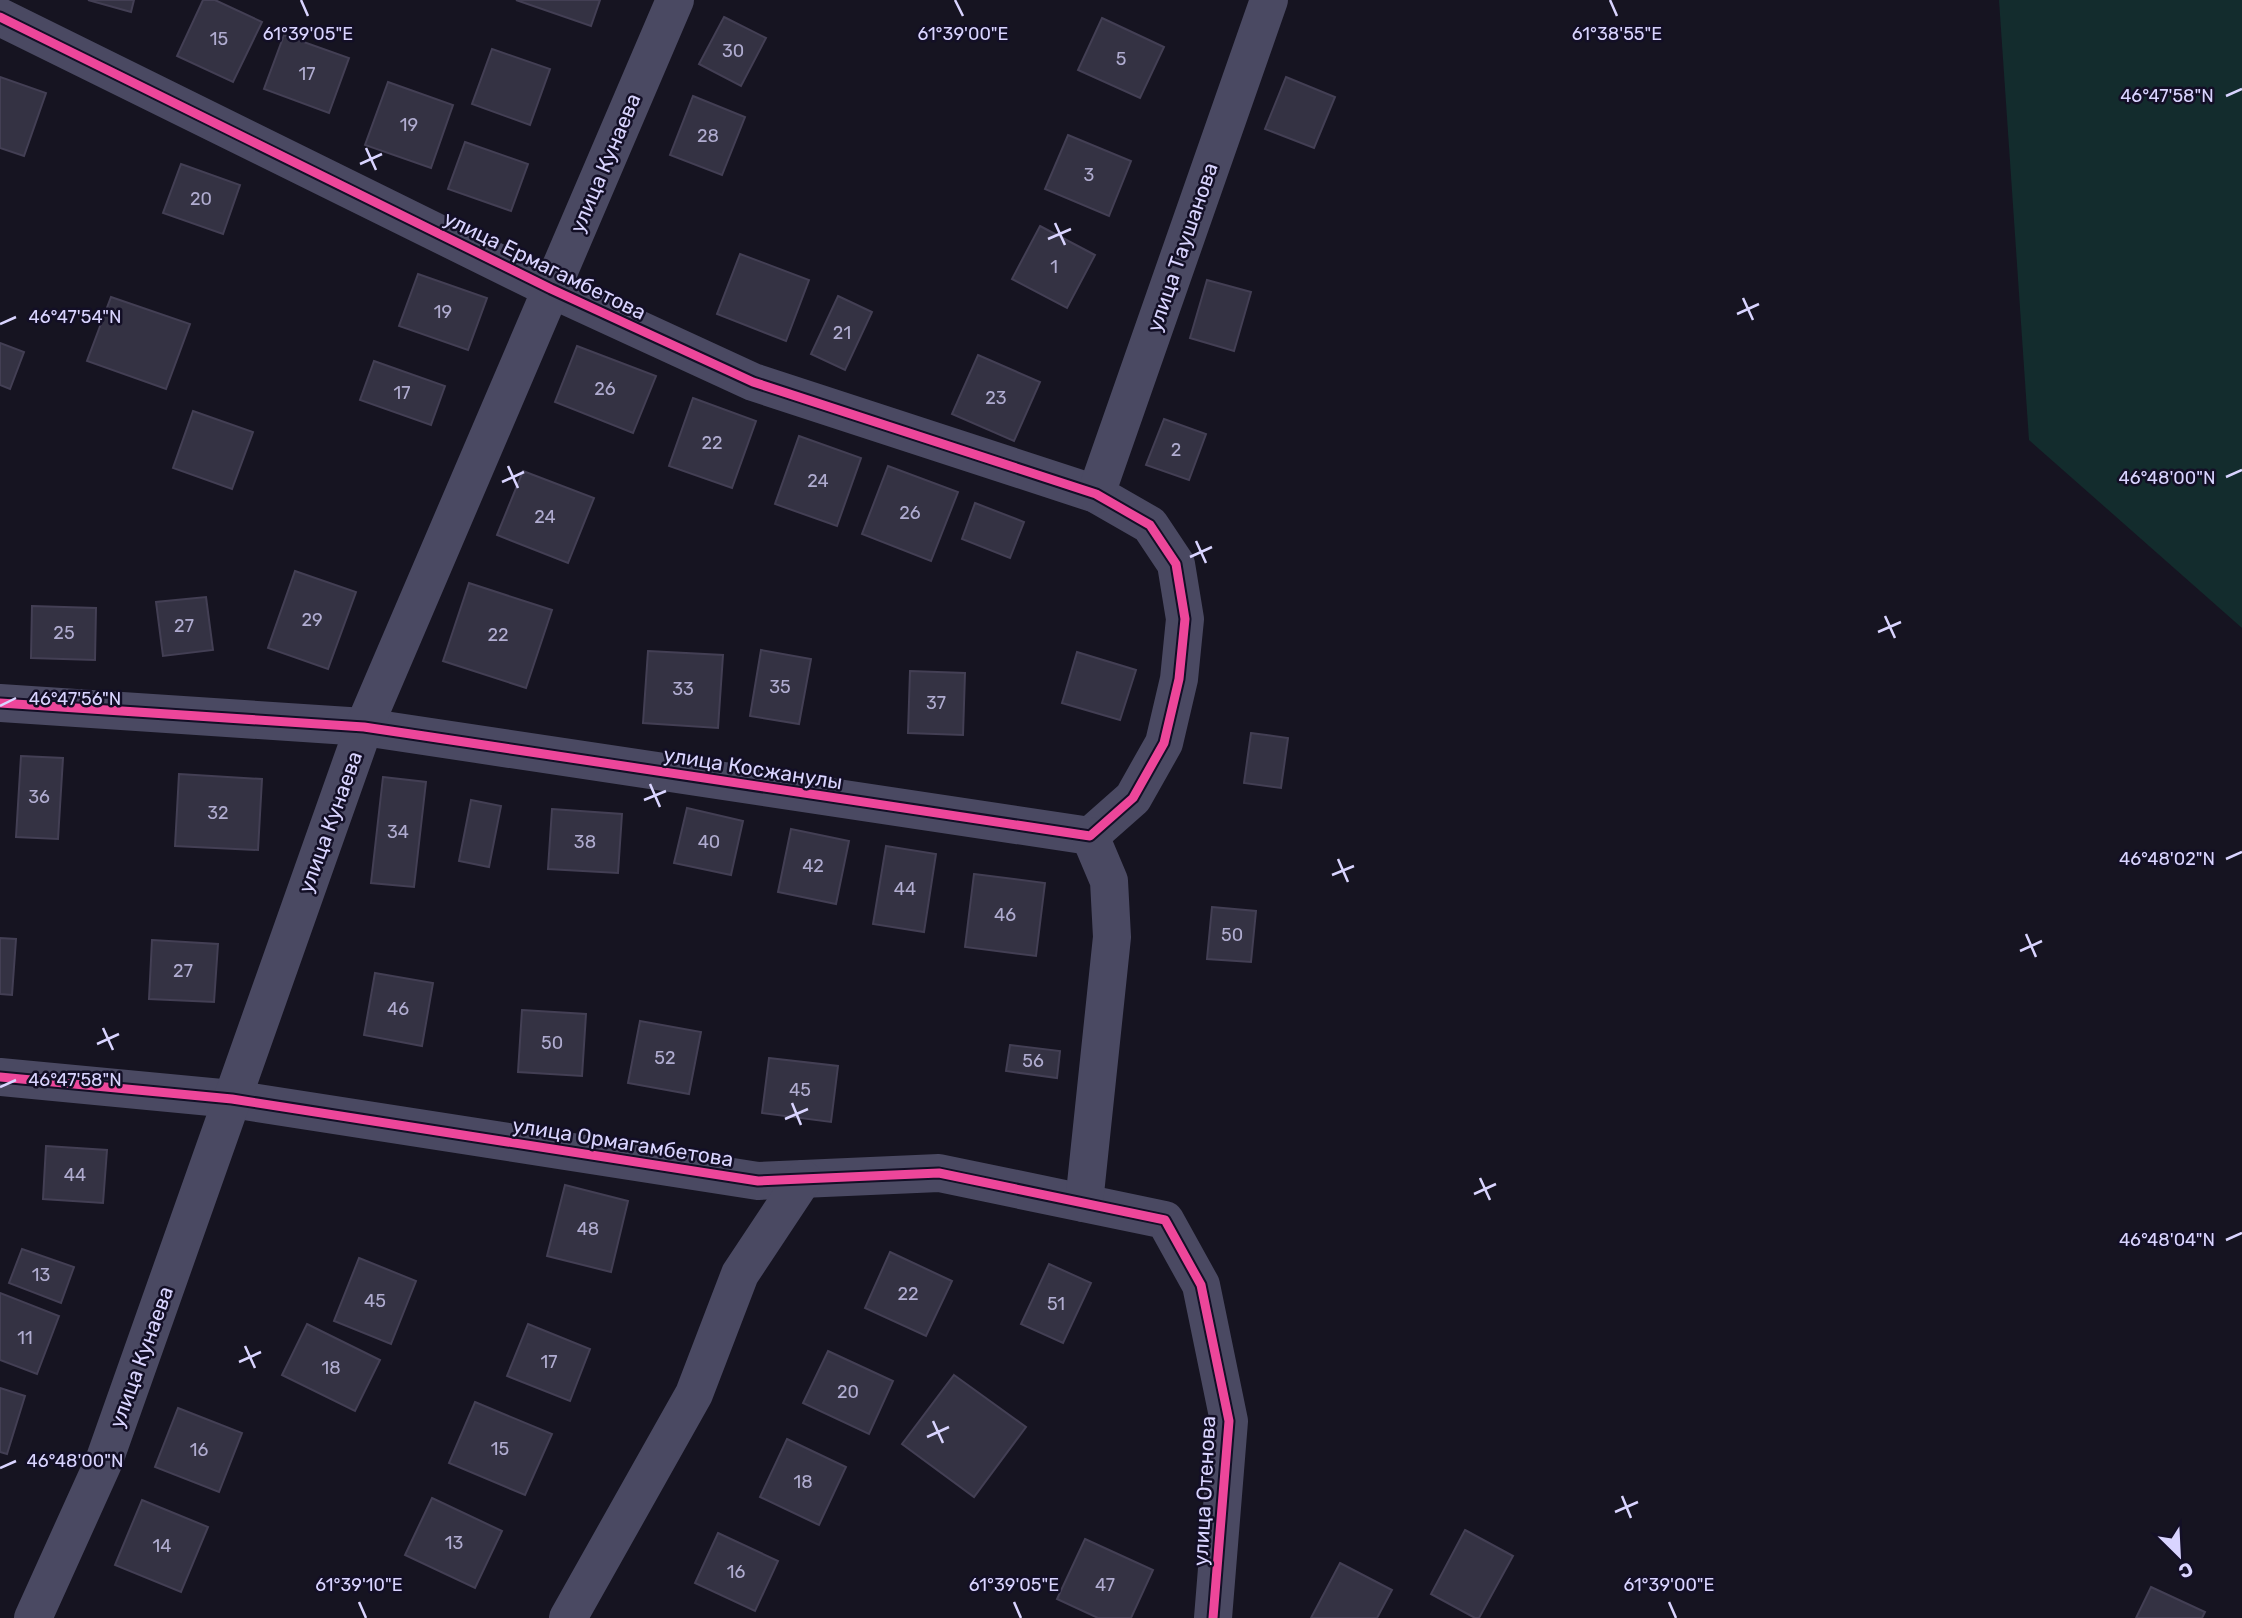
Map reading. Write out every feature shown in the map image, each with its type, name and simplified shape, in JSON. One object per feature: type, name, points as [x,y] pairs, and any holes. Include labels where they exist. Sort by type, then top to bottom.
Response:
[{"type":"street","name":"улица Кунаева","points":[[33,1618],[104,1461],[364,727],[675,0]]},
{"type":"street","name":"улица Таушанова","points":[[1096,494],[1269,0]]},
{"type":"street","name":"улица Ермагамбетова","points":[[0,17],[551,289],[753,382],[1096,494]]},
{"type":"street","points":[[1084,1203],[1112,937],[1109,881],[1090,836],[1133,798],[1164,743],[1180,679],[1185,619],[1176,564],[1150,525],[1096,494]]},
{"type":"street","name":"улица Косжанулы","points":[[0,704],[364,727],[1090,836]]},
{"type":"street","name":"улица Ормагамбетова","points":[[0,1077],[232,1099],[758,1181],[939,1173],[1165,1220],[1201,1285]]},
{"type":"street","points":[[568,1618],[694,1394],[740,1274],[803,1179]]},
{"type":"street","name":"улица Отенова","points":[[1201,1285],[1229,1421],[1213,1618]]},
{"type":"green space","points":[[1999,0],[2242,0],[2242,628],[2029,440]]},
{"type":"building","points":[[88,0],[134,0],[131,12]]},
{"type":"building","points":[[203,0],[215,0],[262,22],[233,82],[177,56]]},
{"type":"building","points":[[516,0],[600,0],[591,26]]},
{"type":"building","points":[[724,17],[766,38],[741,86],[699,64]]},
{"type":"building","points":[[1102,18],[1164,47],[1140,98],[1078,70]]},
{"type":"building","points":[[284,35],[349,58],[329,113],[264,89]]},
{"type":"building","points":[[492,49],[550,69],[530,125],[472,104]]},
{"type":"building","points":[[0,77],[46,93],[24,156],[0,148]]},
{"type":"building","points":[[1286,77],[1335,97],[1314,148],[1265,129]]},
{"type":"building","points":[[388,82],[453,105],[431,168],[365,145]]},
{"type":"building","points":[[693,96],[745,117],[722,175],[670,155]]},
{"type":"building","points":[[1068,135],[1131,161],[1109,216],[1045,189]]},
{"type":"building","points":[[465,142],[528,164],[511,211],[448,189]]},
{"type":"building","points":[[181,164],[240,185],[223,234],[163,213]]},
{"type":"building","points":[[1040,226],[1095,255],[1067,308],[1012,279]]},
{"type":"building","points":[[740,254],[809,280],[786,341],[717,314]]},
{"type":"building","points":[[418,274],[487,298],[468,350],[399,326]]},
{"type":"building","points":[[1207,280],[1251,292],[1234,351],[1190,338]]},
{"type":"building","points":[[838,296],[872,312],[845,370],[811,354]]},
{"type":"building","points":[[111,297],[190,324],[166,389],[87,361]]},
{"type":"building","points":[[0,343],[24,352],[10,389],[0,385]]},
{"type":"building","points":[[577,346],[656,376],[633,433],[555,402]]},
{"type":"building","points":[[978,355],[1040,382],[1014,441],[952,414]]},
{"type":"building","points":[[374,361],[445,386],[431,425],[360,400]]},
{"type":"building","points":[[693,398],[756,421],[732,488],[669,466]]},
{"type":"building","points":[[193,411],[253,432],[232,489],[173,468]]},
{"type":"building","points":[[1164,419],[1206,434],[1189,480],[1146,465]]},
{"type":"building","points":[[799,436],[861,458],[837,526],[775,504]]},
{"type":"building","points":[[888,466],[958,492],[931,561],[862,534]]},
{"type":"building","points":[[523,471],[594,498],[568,563],[497,535]]},
{"type":"building","points":[[975,503],[1024,522],[1010,558],[962,539]]},
{"type":"building","points":[[295,571],[356,592],[328,669],[268,648]]},
{"type":"building","points":[[469,583],[552,610],[526,688],[443,661]]},
{"type":"building","points":[[206,597],[213,650],[163,656],[156,602]]},
{"type":"building","points":[[32,606],[96,608],[95,660],[31,658]]},
{"type":"building","points":[[761,650],[811,659],[799,724],[750,716]]},
{"type":"building","points":[[648,651],[723,655],[718,728],[643,723]]},
{"type":"building","points":[[1077,652],[1136,670],[1120,720],[1062,703]]},
{"type":"building","points":[[910,671],[965,673],[963,735],[908,733]]},
{"type":"building","points":[[1251,733],[1288,738],[1281,788],[1244,783]]},
{"type":"building","points":[[21,756],[63,758],[58,839],[16,837]]},
{"type":"building","points":[[179,774],[262,779],[258,850],[175,846]]},
{"type":"building","points":[[383,777],[426,782],[414,887],[371,883]]},
{"type":"building","points":[[471,800],[501,806],[489,867],[459,861]]},
{"type":"building","points":[[687,808],[743,821],[731,875],[674,863]]},
{"type":"building","points":[[552,809],[622,814],[618,873],[548,869]]},
{"type":"building","points":[[791,829],[849,841],[836,904],[778,892]]},
{"type":"building","points":[[886,846],[936,854],[924,932],[873,924]]},
{"type":"building","points":[[974,874],[1045,883],[1036,956],[965,947]]},
{"type":"building","points":[[1212,907],[1256,911],[1251,962],[1207,959]]},
{"type":"building","points":[[0,938],[16,939],[12,995],[0,994]]},
{"type":"building","points":[[152,940],[218,944],[214,1002],[149,999]]},
{"type":"building","points":[[375,973],[433,983],[422,1046],[364,1035]]},
{"type":"building","points":[[522,1010],[586,1014],[582,1076],[518,1072]]},
{"type":"building","points":[[640,1021],[701,1032],[689,1094],[628,1083]]},
{"type":"building","points":[[1010,1045],[1060,1051],[1057,1078],[1006,1071]]},
{"type":"building","points":[[769,1058],[838,1066],[831,1122],[762,1113]]},
{"type":"building","points":[[46,1146],[107,1150],[103,1203],[43,1199]]},
{"type":"building","points":[[565,1185],[628,1201],[611,1272],[547,1256]]},
{"type":"building","points":[[22,1249],[74,1267],[61,1303],[9,1283]]},
{"type":"building","points":[[890,1252],[952,1281],[926,1336],[865,1308]]},
{"type":"building","points":[[359,1258],[416,1281],[391,1344],[334,1321]]},
{"type":"building","points":[[1049,1264],[1091,1283],[1063,1343],[1021,1324]]},
{"type":"building","points":[[0,1293],[59,1316],[37,1374],[0,1360]]},
{"type":"building","points":[[307,1324],[380,1360],[355,1411],[282,1375]]},
{"type":"building","points":[[528,1324],[590,1349],[570,1401],[507,1376]]},
{"type":"building","points":[[828,1351],[893,1381],[869,1434],[803,1403]]},
{"type":"building","points":[[954,1375],[1026,1427],[974,1497],[902,1444]]},
{"type":"building","points":[[0,1388],[25,1396],[7,1454],[0,1452]]},
{"type":"building","points":[[475,1402],[552,1434],[525,1495],[449,1463]]},
{"type":"building","points":[[178,1408],[242,1433],[219,1492],[155,1467]]},
{"type":"building","points":[[787,1439],[846,1467],[819,1525],[760,1497]]},
{"type":"building","points":[[432,1498],[502,1531],[475,1588],[405,1555]]},
{"type":"building","points":[[142,1500],[208,1527],[181,1592],[115,1565]]},
{"type":"building","points":[[1465,1530],[1513,1556],[1479,1618],[1431,1594]]},
{"type":"building","points":[[718,1533],[778,1561],[755,1611],[695,1583]]},
{"type":"building","points":[[1085,1539],[1153,1570],[1131,1618],[1098,1618],[1057,1599]]},
{"type":"building","points":[[1340,1563],[1392,1590],[1377,1618],[1311,1618]]},
{"type":"building","points":[[2151,1587],[2205,1612],[2202,1618],[2136,1618]]},
{"type":"cycle path","points":[[0,17],[551,289],[753,382],[1096,494],[1150,525],[1176,564],[1185,619],[1179,679],[1164,743],[1133,798],[1090,836],[364,727],[0,703]]},
{"type":"cycle path","points":[[0,1077],[232,1099],[758,1181],[939,1173],[1165,1220],[1201,1285],[1229,1421],[1213,1618]]}]
